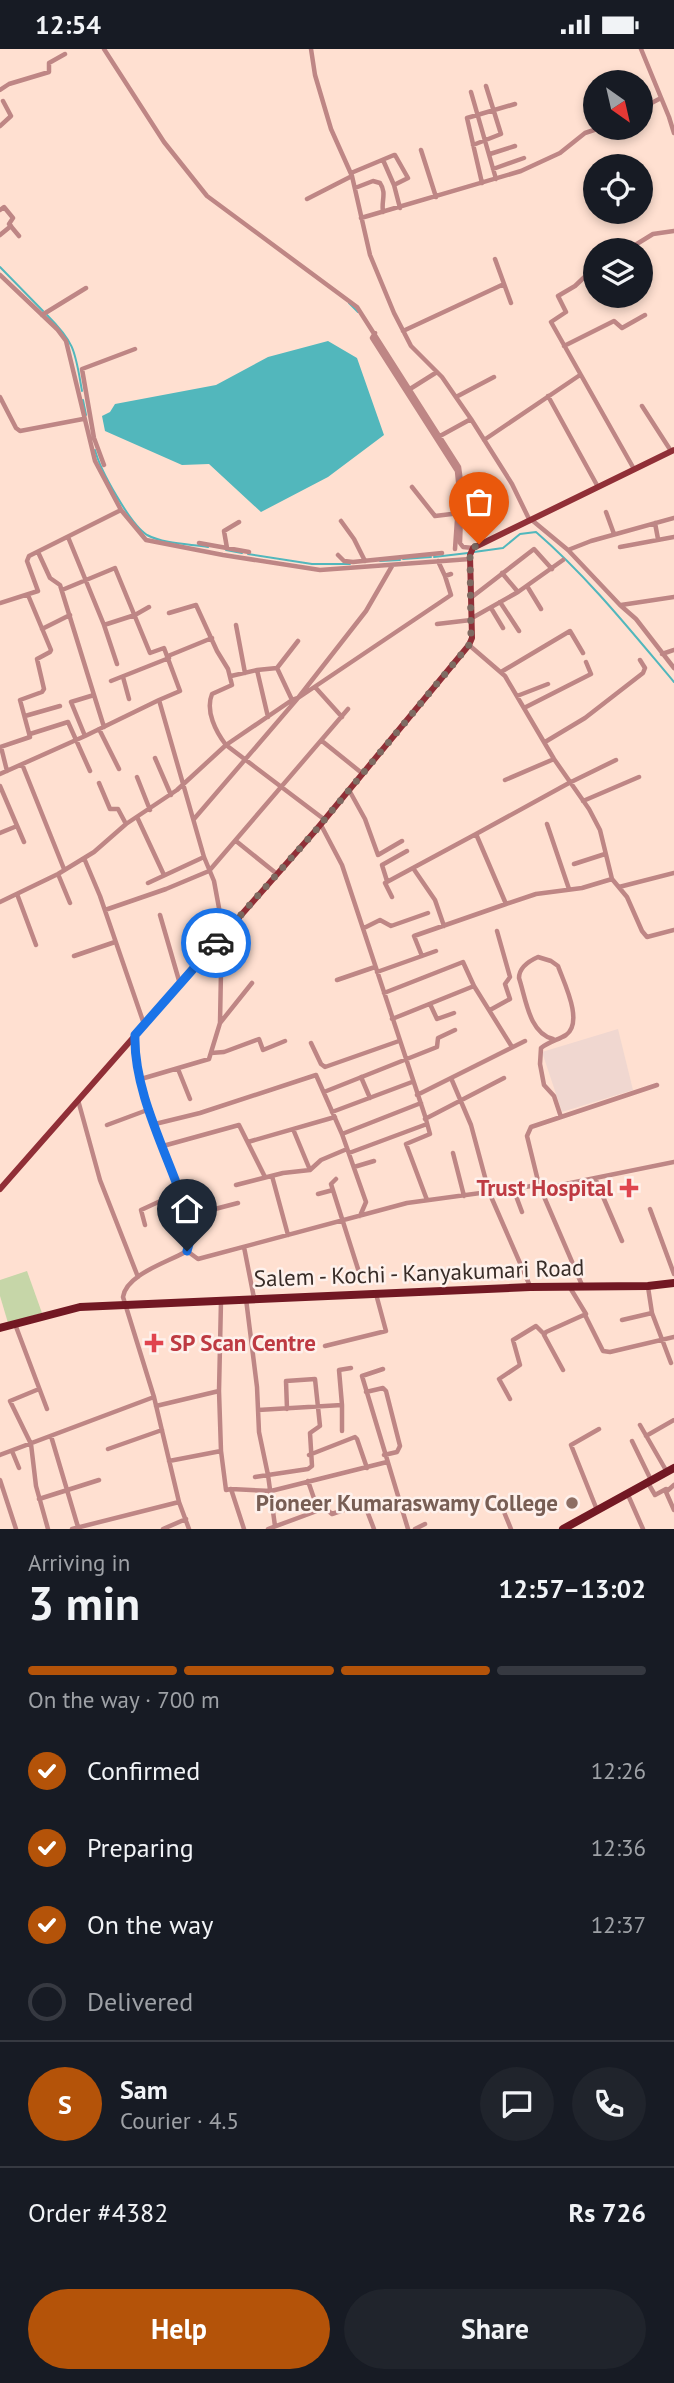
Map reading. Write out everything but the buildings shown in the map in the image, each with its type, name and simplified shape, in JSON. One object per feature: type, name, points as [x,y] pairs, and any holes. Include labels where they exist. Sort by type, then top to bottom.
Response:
[{"type":"highway","name":"Salem - Kochi - Kanyakumari Road","points":[[0,1328],[80,1307],[250,1298],[674,1283]]},
{"type":"highway","points":[[563,1529],[670,1470]]},
{"type":"main road","points":[[0,1188],[323,822],[469,645],[471,553],[673,451]]},
{"type":"street","points":[[104,49],[164,142],[207,197],[357,307],[457,471],[460,513],[455,549]]},
{"type":"street","points":[[311,49],[315,75],[331,129],[355,188],[370,255],[404,331],[420,356],[437,373],[471,419],[512,484],[531,521],[568,550],[636,619],[674,668]]},
{"type":"street","points":[[641,49],[674,134]]},
{"type":"street","points":[[0,90],[9,84],[49,72],[48,63],[65,54]]},
{"type":"street","points":[[473,145],[501,134],[486,86]]},
{"type":"street","points":[[471,92],[496,179]]},
{"type":"street","points":[[653,102],[661,97]]},
{"type":"street","points":[[0,125],[11,116],[3,101]]},
{"type":"street","points":[[482,183],[467,120],[478,114],[514,104]]},
{"type":"street","points":[[361,218],[521,171],[560,153],[583,135]]},
{"type":"street","points":[[490,155],[514,146]]},
{"type":"street","points":[[421,150],[436,197]]},
{"type":"street","points":[[307,199],[351,175],[397,155],[407,179],[394,185]]},
{"type":"street","points":[[493,169],[524,158]]},
{"type":"street","points":[[383,160],[400,208]]},
{"type":"street","points":[[355,188],[373,181],[380,183],[384,196],[383,212]]},
{"type":"street","points":[[0,210],[5,207],[13,218],[9,222],[19,236]]},
{"type":"street","points":[[0,235],[11,226]]},
{"type":"street","points":[[646,238],[653,234],[674,231]]},
{"type":"street","points":[[495,260],[511,303]]},
{"type":"street","points":[[0,275],[66,341],[95,461],[121,510],[146,540],[320,571],[435,561],[471,553]]},
{"type":"street","points":[[583,276],[558,296],[566,312],[551,322],[634,470]]},
{"type":"street","points":[[404,331],[504,284]]},
{"type":"street","points":[[42,315],[86,288]]},
{"type":"street","points":[[564,346],[614,321],[622,328],[645,315]]},
{"type":"street","points":[[104,465],[97,451],[82,369],[135,349]]},
{"type":"street","points":[[409,389],[437,373]]},
{"type":"street","points":[[484,440],[580,375]]},
{"type":"street","points":[[456,397],[494,377]]},
{"type":"street","points":[[409,389],[461,473],[460,543],[471,553]]},
{"type":"street","points":[[79,397],[86,395]]},
{"type":"street","points":[[548,396],[599,488]]},
{"type":"street","points":[[0,397],[20,431],[90,418]]},
{"type":"street","points":[[642,406],[673,451]]},
{"type":"street","points":[[440,436],[471,419]]},
{"type":"street","points":[[412,488],[435,516],[460,513]]},
{"type":"street","points":[[0,603],[36,592],[38,588],[27,558],[121,510]]},
{"type":"street","points":[[606,512],[614,534]]},
{"type":"street","points":[[568,550],[674,518]]},
{"type":"street","points":[[341,521],[365,561]]},
{"type":"street","points":[[223,555],[226,548],[223,532],[239,522]]},
{"type":"street","points":[[654,523],[658,539]]},
{"type":"street","points":[[68,537],[117,664]]},
{"type":"street","points":[[620,547],[674,537]]},
{"type":"street","points":[[199,543],[249,552]]},
{"type":"street","points":[[471,598],[534,549],[552,569]]},
{"type":"street","points":[[38,552],[50,578],[59,583],[62,590],[102,728],[119,769]]},
{"type":"street","points":[[338,555],[344,561],[365,561],[442,553]]},
{"type":"street","points":[[0,902],[58,874],[84,858],[126,824],[171,795],[226,745],[451,595],[448,575],[432,554]]},
{"type":"street","points":[[401,557],[401,564]]},
{"type":"street","points":[[436,624],[471,619],[518,592],[563,560]]},
{"type":"street","points":[[193,820],[245,761],[366,611],[392,565]]},
{"type":"street","points":[[0,773],[180,691],[164,648],[150,653],[115,568],[62,590]]},
{"type":"street","points":[[502,573],[518,592]]},
{"type":"street","points":[[527,586],[541,610]]},
{"type":"street","points":[[28,595],[51,650],[37,659],[44,689],[21,699],[30,734]]},
{"type":"street","points":[[620,605],[674,597]]},
{"type":"street","points":[[500,602],[519,631]]},
{"type":"street","points":[[169,613],[196,605],[231,676],[232,685],[212,694],[210,700],[212,719],[218,734],[226,745],[245,761],[323,822],[342,865],[430,1134],[406,1144],[427,1200]]},
{"type":"street","points":[[104,625],[135,615],[149,607]]},
{"type":"street","points":[[491,608],[503,628]]},
{"type":"street","points":[[42,629],[69,615]]},
{"type":"street","points":[[236,625],[245,673]]},
{"type":"street","points":[[501,672],[570,631],[583,653]]},
{"type":"street","points":[[111,681],[212,638]]},
{"type":"street","points":[[231,676],[277,668],[299,641]]},
{"type":"street","points":[[469,645],[501,672],[569,783],[583,801],[600,830],[612,879],[626,897],[644,935],[651,937],[674,930]]},
{"type":"street","points":[[662,653],[674,650]]},
{"type":"street","points":[[545,742],[585,717],[643,673],[645,668],[640,660]]},
{"type":"street","points":[[524,708],[592,674],[586,662]]},
{"type":"street","points":[[277,668],[295,700]]},
{"type":"street","points":[[257,670],[268,717]]},
{"type":"street","points":[[123,677],[129,699]]},
{"type":"street","points":[[517,696],[548,684]]},
{"type":"street","points":[[315,687],[342,717]]},
{"type":"street","points":[[85,736],[71,702],[94,695]]},
{"type":"street","points":[[159,700],[204,857],[214,881],[224,935]]},
{"type":"street","points":[[25,716],[60,706]]},
{"type":"street","points":[[105,909],[166,889],[209,871],[348,709]]},
{"type":"street","points":[[7,771],[1,747],[68,722],[90,771]]},
{"type":"street","points":[[322,741],[363,774]]},
{"type":"street","points":[[155,758],[171,795]]},
{"type":"street","points":[[505,781],[554,759]]},
{"type":"street","points":[[392,897],[384,884],[387,881],[569,783],[616,761]]},
{"type":"street","points":[[22,764],[64,869]]},
{"type":"street","points":[[137,776],[150,810]]},
{"type":"street","points":[[583,801],[639,777]]},
{"type":"street","points":[[99,783],[110,809],[118,810],[126,824]]},
{"type":"street","points":[[0,786],[24,842]]},
{"type":"street","points":[[349,790],[365,819],[387,881]]},
{"type":"street","points":[[137,817],[164,875]]},
{"type":"street","points":[[547,824],[569,889]]},
{"type":"street","points":[[0,833],[17,825]]},
{"type":"street","points":[[476,834],[506,904]]},
{"type":"street","points":[[236,841],[277,874]]},
{"type":"street","points":[[378,855],[402,841]]},
{"type":"street","points":[[382,865],[407,851]]},
{"type":"street","points":[[574,864],[605,854]]},
{"type":"street","points":[[148,883],[204,857]]},
{"type":"street","points":[[84,858],[105,909],[144,1024]]},
{"type":"street","points":[[413,868],[435,899],[444,926]]},
{"type":"street","points":[[619,887],[674,873]]},
{"type":"street","points":[[58,874],[70,903]]},
{"type":"street","points":[[422,956],[414,936],[536,894],[582,888],[612,879]]},
{"type":"street","points":[[17,894],[36,945]]},
{"type":"street","points":[[364,927],[380,920],[391,926],[428,913]]},
{"type":"street","points":[[160,915],[180,984]]},
{"type":"street","points":[[490,1010],[510,999],[505,984],[510,977],[497,931]]},
{"type":"street","points":[[74,956],[115,942]]},
{"type":"street","points":[[337,980],[436,951]]},
{"type":"street","points":[[141,1079],[207,1060],[211,1053],[220,1023],[221,971],[208,952]]},
{"type":"street","points":[[553,1039],[537,1031],[519,978],[526,963],[538,957],[558,966],[575,1017],[573,1027],[565,1035],[553,1039],[541,1048],[540,1063],[544,1085],[554,1096],[561,1117]]},
{"type":"street","points":[[383,993],[461,962],[465,963],[474,986],[512,1047]]},
{"type":"street","points":[[220,1023],[252,983]]},
{"type":"street","points":[[392,1019],[474,986]]},
{"type":"street","points":[[430,1004],[437,1019],[454,1013]]},
{"type":"street","points":[[324,1092],[437,1047],[438,1038],[455,1030]]},
{"type":"street","points":[[135,1035],[136,1058],[141,1079],[188,1216],[191,1237],[187,1251],[138,1277],[126,1287],[124,1306],[154,1397],[179,1502],[189,1529]]},
{"type":"street","points":[[211,1053],[224,1052],[259,1039],[263,1050],[285,1041]]},
{"type":"street","points":[[155,1124],[316,1075],[323,1067],[399,1041]]},
{"type":"street","points":[[417,1095],[525,1041]]},
{"type":"street","points":[[311,1043],[323,1067]]},
{"type":"street","points":[[178,1069],[190,1099]]},
{"type":"street","points":[[316,1075],[342,1134],[366,1203],[360,1216]]},
{"type":"street","points":[[362,1077],[370,1098]]},
{"type":"street","points":[[451,1078],[471,1125],[489,1192],[530,1287]]},
{"type":"street","points":[[236,1185],[310,1170],[321,1160],[426,1121],[504,1078]]},
{"type":"street","points":[[248,1142],[333,1115],[412,1081]]},
{"type":"street","points":[[582,1285],[540,1187],[527,1133],[536,1125],[657,1086]]},
{"type":"street","points":[[78,1100],[100,1180],[138,1277]]},
{"type":"street","points":[[342,1134],[421,1103]]},
{"type":"street","points":[[107,1125],[150,1109]]},
{"type":"street","points":[[163,1146],[236,1125],[241,1127],[265,1177]]},
{"type":"street","points":[[293,1129],[310,1170]]},
{"type":"street","points":[[453,1153],[464,1196]]},
{"type":"street","points":[[354,1167],[374,1161]]},
{"type":"street","points":[[187,1251],[198,1259],[407,1203],[513,1188],[540,1187],[674,1162]]},
{"type":"street","points":[[272,1176],[288,1235]]},
{"type":"street","points":[[595,1178],[622,1241]]},
{"type":"street","points":[[336,1179],[331,1182],[358,1269]]},
{"type":"street","points":[[513,1188],[522,1212]]},
{"type":"street","points":[[318,1194],[333,1190]]},
{"type":"street","points":[[145,1225],[140,1213],[142,1209],[180,1192]]},
{"type":"street","points":[[188,1216],[238,1203]]},
{"type":"street","points":[[650,1209],[674,1274]]},
{"type":"street","points":[[244,1247],[260,1432],[275,1526]]},
{"type":"street","points":[[569,1286],[586,1313],[603,1351],[610,1352],[674,1337]]},
{"type":"street","points":[[648,1286],[652,1313],[671,1363]]},
{"type":"street","points":[[324,1346],[386,1331],[375,1293]]},
{"type":"street","points":[[221,1300],[219,1391],[221,1451],[226,1490],[271,1491],[387,1462]]},
{"type":"street","points":[[622,1320],[652,1313]]},
{"type":"street","points":[[544,1334],[585,1315]]},
{"type":"street","points":[[15,1323],[47,1409]]},
{"type":"street","points":[[509,1399],[499,1379],[520,1365],[513,1340],[536,1327],[544,1334],[563,1370]]},
{"type":"street","points":[[342,1431],[339,1370],[351,1368]]},
{"type":"street","points":[[383,1369],[362,1375],[408,1529]]},
{"type":"street","points":[[255,1477],[312,1467],[309,1455],[310,1433],[320,1426],[315,1379],[289,1380],[285,1383],[287,1409]]},
{"type":"street","points":[[366,1392],[383,1388],[386,1391],[400,1446],[397,1452],[384,1455]]},
{"type":"street","points":[[39,1389],[10,1401],[31,1444],[39,1499],[48,1529]]},
{"type":"street","points":[[156,1406],[219,1391]]},
{"type":"street","points":[[0,1455],[154,1397]]},
{"type":"street","points":[[258,1410],[342,1405]]},
{"type":"street","points":[[646,1436],[674,1420]]},
{"type":"street","points":[[640,1425],[670,1470]]},
{"type":"street","points":[[597,1510],[571,1445],[599,1429]]},
{"type":"street","points":[[108,1449],[162,1430]]},
{"type":"street","points":[[51,1437],[67,1489],[75,1528],[179,1502]]},
{"type":"street","points":[[309,1455],[355,1437],[367,1468]]},
{"type":"street","points":[[632,1441],[655,1495],[674,1485]]},
{"type":"street","points":[[12,1451],[19,1468]]},
{"type":"street","points":[[169,1461],[221,1451]]},
{"type":"street","points":[[39,1499],[99,1480]]},
{"type":"street","points":[[0,1481],[16,1529]]},
{"type":"street","points":[[308,1481],[318,1510]]},
{"type":"street","points":[[231,1489],[244,1529]]},
{"type":"street","points":[[667,1489],[674,1510]]},
{"type":"street","points":[[628,1495],[643,1529]]},
{"type":"street","points":[[268,1529],[318,1510],[326,1509],[332,1514],[364,1503],[374,1529]]},
{"type":"street","points":[[504,1512],[511,1529]]},
{"type":"street","points":[[163,1529],[186,1519]]},
{"type":"street","points":[[415,1529],[425,1524]]},
{"type":"shaded area","points":[[618,1029],[633,1090],[562,1112],[542,1052]]},
{"type":"green space","points":[[27,1271],[42,1313],[8,1323],[0,1296],[0,1280]]},
{"type":"water","points":[[328,341],[357,358],[384,435],[328,477],[261,512],[209,464],[182,465],[105,431],[102,416],[110,412],[115,404],[216,385],[268,357]]},
{"type":"waterway","points":[[0,267],[43,311]]},
{"type":"waterway","points":[[349,303],[358,312]]},
{"type":"waterway","points":[[47,315],[73,349],[82,391]]},
{"type":"waterway","points":[[83,400],[86,415]]},
{"type":"waterway","points":[[95,450],[117,496],[140,529],[147,535],[169,542],[208,547]]},
{"type":"waterway","points":[[474,552],[503,548],[520,534],[536,532],[591,586],[674,682]]},
{"type":"waterway","points":[[226,550],[242,553]]},
{"type":"waterway","points":[[434,557],[468,553]]},
{"type":"waterway","points":[[248,554],[312,564],[350,564]]},
{"type":"waterway","points":[[403,559],[431,557]]},
{"type":"waterway","points":[[380,561],[400,560]]},
{"type":"way so far","points":[[216,943],[316,830],[469,645],[470,555],[473,548],[479,544]]},
{"type":"place","name":"Trust Hospital","points":[[629,1188]]},
{"type":"place","name":"SP Scan Centre","points":[[154,1343]]},
{"type":"place","name":"Pioneer Kumaraswamy College","points":[[572,1503]]},
{"type":"route","points":[[187,1251],[191,1242],[188,1216],[143,1087],[136,1058],[135,1035],[216,943]]}]
